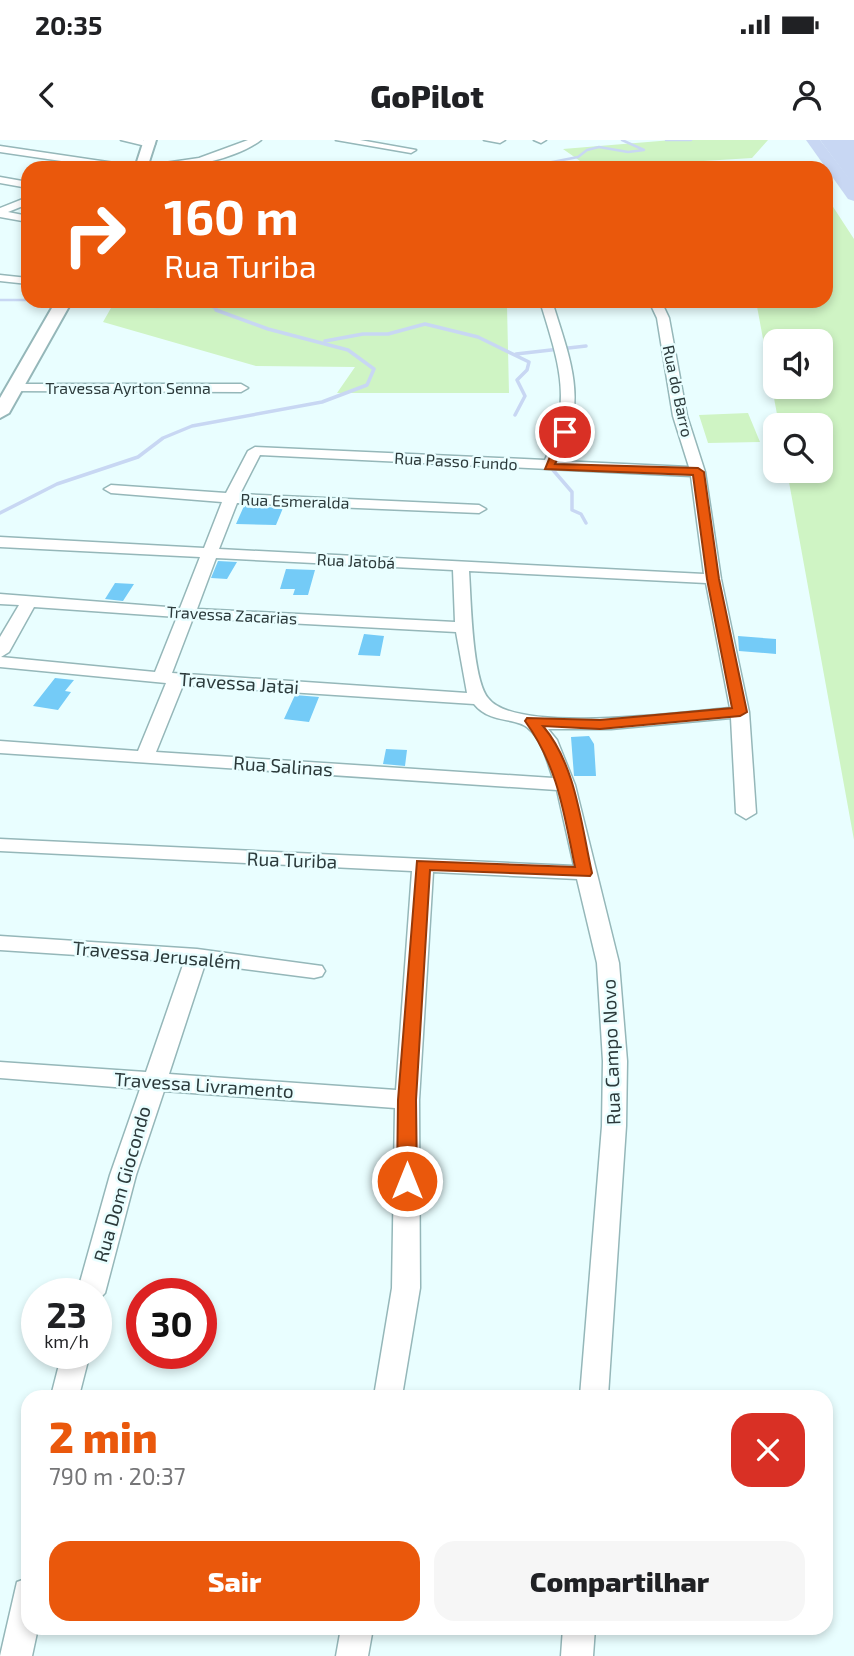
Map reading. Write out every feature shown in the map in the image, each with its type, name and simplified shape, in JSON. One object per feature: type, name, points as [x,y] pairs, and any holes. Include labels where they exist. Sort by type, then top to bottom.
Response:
[{"type":"street","points":[[125,140],[150,142],[140,161]]},
{"type":"street","points":[[196,161],[213,158],[256,140]]},
{"type":"street","points":[[341,140],[411,150]]},
{"type":"street","points":[[489,140],[498,140]]},
{"type":"street","points":[[0,149],[87,161]]},
{"type":"street","points":[[0,180],[21,184]]},
{"type":"street","points":[[0,213],[21,203]]},
{"type":"street","points":[[0,213],[21,218]]},
{"type":"street","points":[[0,278],[21,280]]},
{"type":"street","points":[[0,413],[60,308]]},
{"type":"street","points":[[548,308],[564,360],[568,414],[565,432],[549,467]]},
{"type":"street","name":"Rua do Barro","points":[[658,308],[663,318],[680,416],[698,472],[713,579],[740,712],[746,813]]},
{"type":"street","name":"Travessa Ayrton Senna","points":[[15,388],[241,388]]},
{"type":"street","name":"Rua Passo Fundo","points":[[231,498],[255,451],[698,472]]},
{"type":"street","name":"Rua Esmeralda","points":[[111,489],[231,498],[479,509]]},
{"type":"street","points":[[145,757],[170,678],[184,613],[231,498]]},
{"type":"street","name":"Rua Jatobá","points":[[0,542],[713,579]]},
{"type":"street","points":[[461,566],[464,627],[478,699],[491,710],[524,720],[600,724],[740,712]]},
{"type":"street","name":"Travessa Zacarias","points":[[0,599],[184,613],[464,627]]},
{"type":"street","points":[[0,652],[30,600]]},
{"type":"street","name":"Travessa Jatai","points":[[0,662],[170,678],[478,699]]},
{"type":"street","name":"Rua Campo Novo","points":[[524,720],[548,740],[565,785],[584,873],[608,963],[615,1061],[614,1126],[594,1390]]},
{"type":"street","name":"Rua Salinas","points":[[0,747],[565,785]]},
{"type":"street","name":"Rua Turiba","points":[[0,845],[584,873]]},
{"type":"street","points":[[389,1390],[406,1288],[407,1100],[423,865]]},
{"type":"street","name":"Travessa Jerusalém","points":[[0,943],[197,956],[314,971]]},
{"type":"street","name":"Rua Dom Giocondo","points":[[95,1278],[153,1081],[197,956]]},
{"type":"street","name":"Travessa Livramento","points":[[0,1070],[407,1100]]},
{"type":"street","points":[[67,1390],[72,1369]]},
{"type":"street","points":[[16,1656],[21,1630]]},
{"type":"street","points":[[352,1656],[356,1635]]},
{"type":"street","points":[[577,1656],[578,1635]]},
{"type":"green space","points":[[672,140],[768,140],[752,158],[703,161],[580,161],[563,149]]},
{"type":"green space","points":[[833,207],[854,239],[854,840],[789,483],[833,483],[833,413],[777,413],[774,399],[833,399],[833,329],[763,329],[763,339],[757,308],[833,308]]},
{"type":"green space","points":[[111,308],[507,308],[509,393],[337,393],[355,367],[256,366],[103,322]]},
{"type":"green space","points":[[748,413],[760,442],[708,443],[699,415]]},
{"type":"water","points":[[820,140],[854,140],[854,186]]},
{"type":"building","points":[[244,506],[283,508],[276,525],[236,524]]},
{"type":"building","points":[[218,561],[237,562],[227,579],[211,578]]},
{"type":"building","points":[[286,569],[315,570],[308,595],[293,595],[295,589],[280,589]]},
{"type":"building","points":[[115,583],[134,584],[123,601],[105,599]]},
{"type":"building","points":[[364,634],[384,636],[380,656],[358,655]]},
{"type":"building","points":[[738,636],[776,639],[776,654],[739,651]]},
{"type":"building","points":[[55,678],[74,680],[65,691],[71,692],[58,710],[33,706]]},
{"type":"building","points":[[295,695],[319,697],[309,722],[284,719]]},
{"type":"building","points":[[589,736],[594,744],[596,776],[574,776],[571,737]]},
{"type":"building","points":[[386,749],[407,750],[405,766],[383,764]]},
{"type":"waterway","points":[[557,161],[578,157],[587,150],[599,147],[628,152],[644,150],[622,140]]},
{"type":"waterway","points":[[666,140],[691,140]]},
{"type":"waterway","points":[[813,140],[828,161]]},
{"type":"waterway","points":[[833,167],[854,196]]},
{"type":"waterway","points":[[0,300],[21,300]]},
{"type":"waterway","points":[[214,308],[220,312]]},
{"type":"waterway","points":[[216,310],[220,312]]},
{"type":"waterway","points":[[0,513],[57,484],[138,457],[163,438],[192,426],[322,402],[367,385],[374,369],[348,350],[268,329],[220,312]]},
{"type":"waterway","points":[[325,341],[363,334],[388,334],[425,324],[478,337],[529,362],[527,370],[517,380],[525,396],[515,415]]},
{"type":"waterway","points":[[516,354],[586,346]]},
{"type":"waterway","points":[[553,470],[572,492],[572,510],[581,514],[586,523]]},
{"type":"route","points":[[407,1181],[407,1100],[423,865],[584,873],[565,785],[548,740],[532,721],[600,724],[740,712],[713,579],[698,472],[549,467],[565,432]]}]
